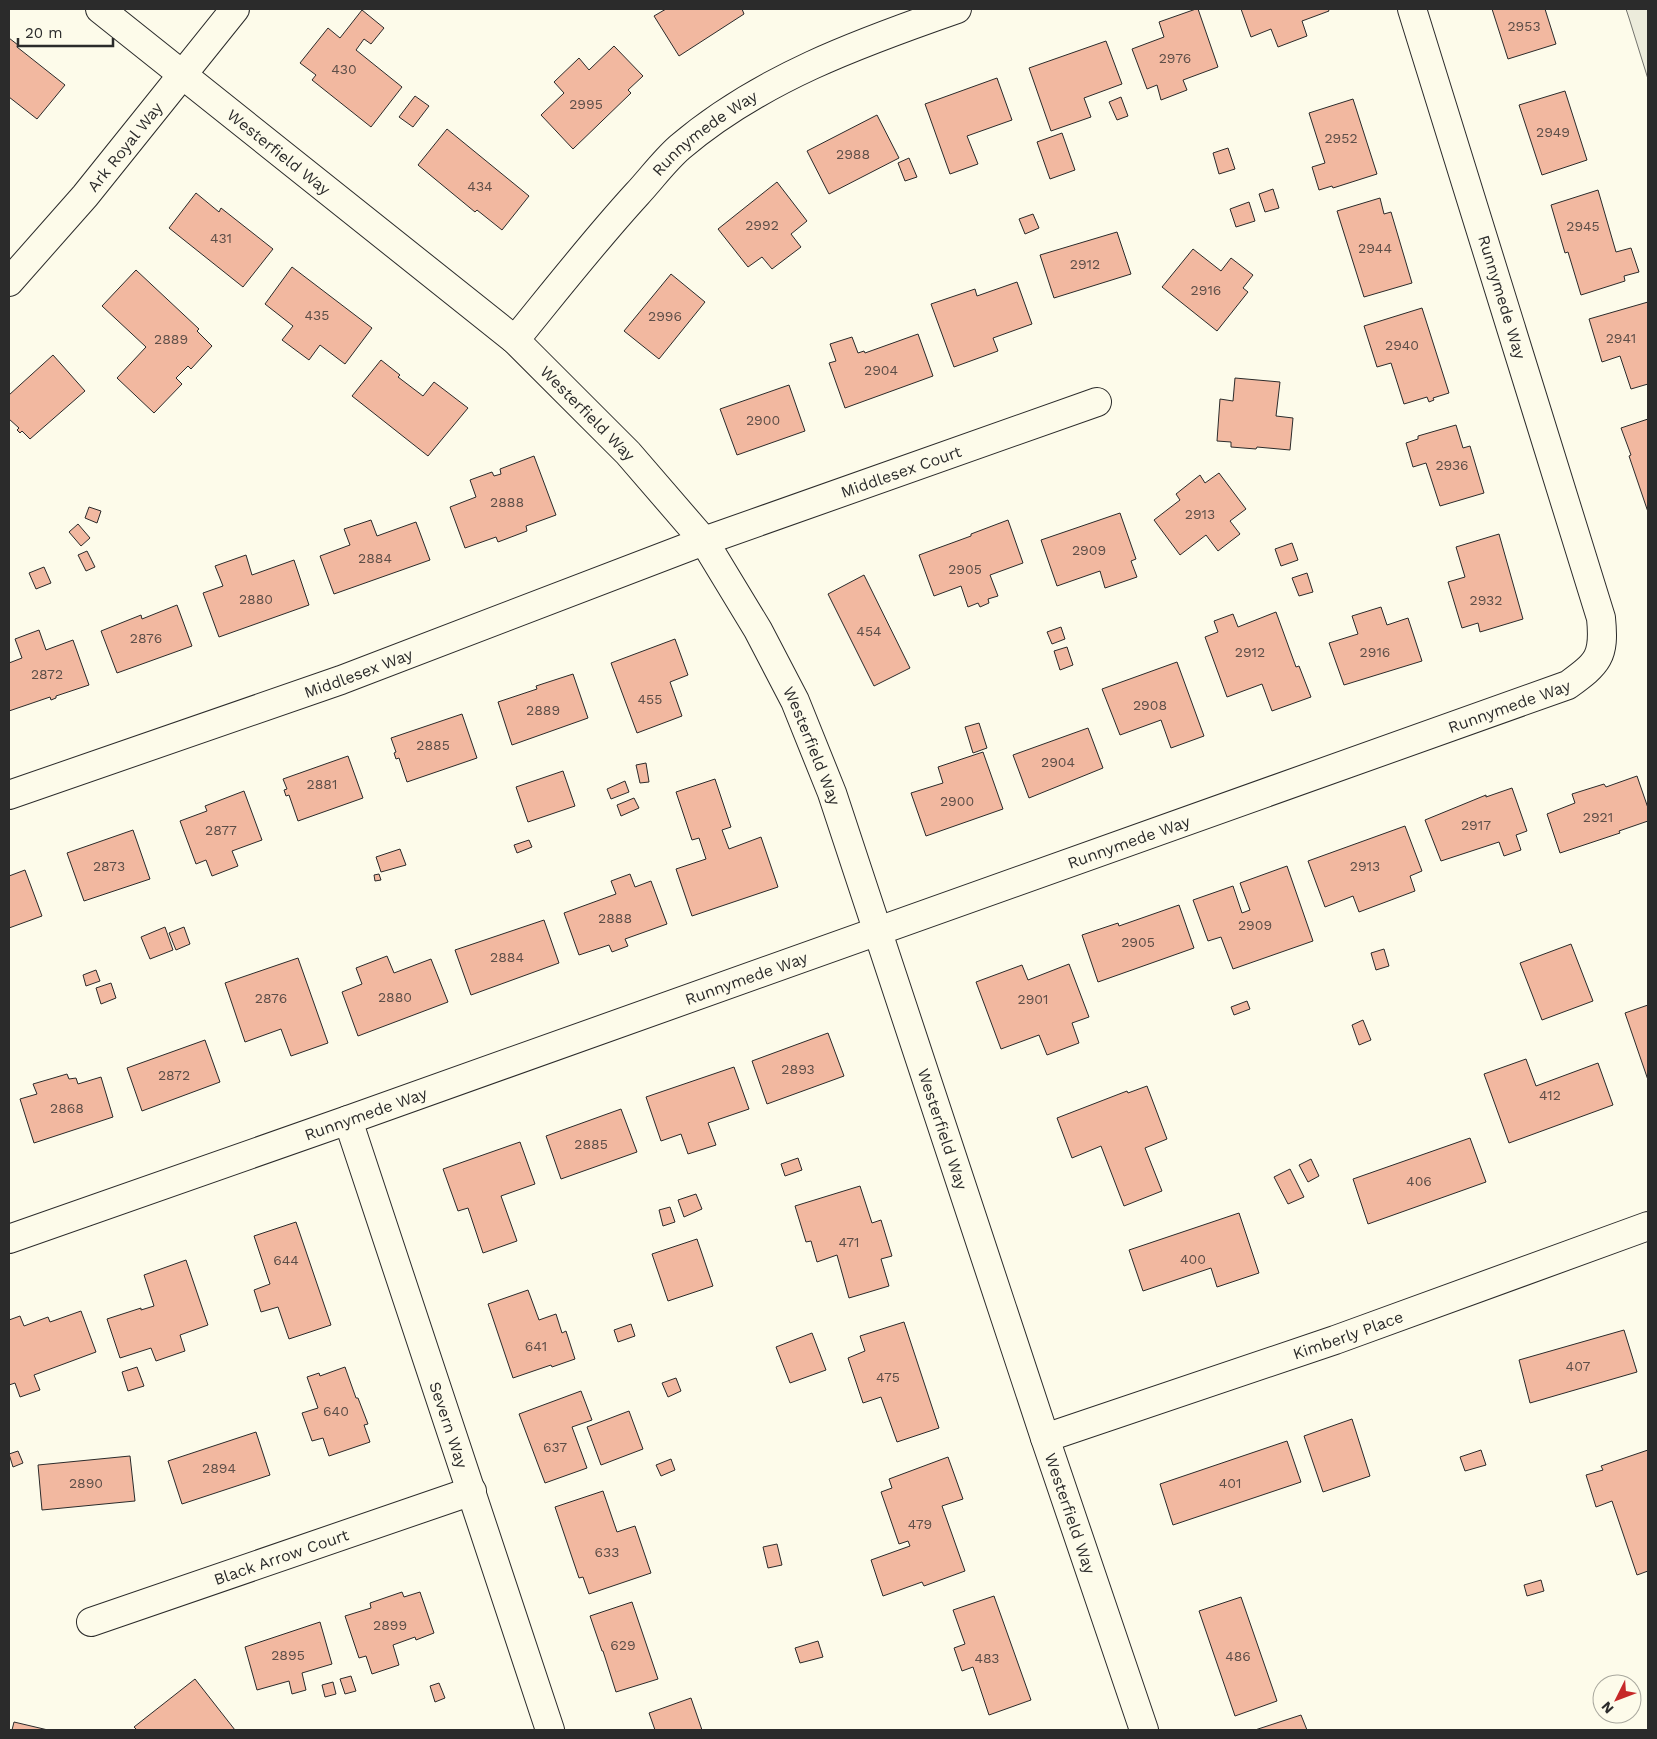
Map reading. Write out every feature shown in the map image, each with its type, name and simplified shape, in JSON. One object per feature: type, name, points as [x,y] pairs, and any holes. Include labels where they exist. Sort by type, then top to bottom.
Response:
[{"type":"street","name":"Westerfield Way","points":[[100,9],[515,340],[628,453],[704,541],[758,630],[795,700],[832,793],[1144,1730]]},
{"type":"street","name":"Ark Royal Way","points":[[9,282],[85,196],[235,9]]},
{"type":"street","name":"Runnymede Way","points":[[515,340],[620,213],[679,148],[714,121],[755,94],[812,64],[957,9]]},
{"type":"street","name":"Runnymede Way","points":[[9,1239],[1568,686],[1592,667],[1599,656],[1603,635],[1601,618],[1412,9]]},
{"type":"street","name":"Middlesex Court","points":[[704,541],[1097,402]]},
{"type":"street","name":"Middlesex Way","points":[[9,795],[341,680],[704,541]]},
{"type":"street","name":"Severn Way","points":[[348,1120],[550,1730]]},
{"type":"street","name":"Kimberly Place","points":[[1046,1438],[1344,1336],[1648,1226]]},
{"type":"street","name":"Black Arrow Court","points":[[92,1622],[472,1491]]},
{"type":"shaded area","points":[[1626,9],[1648,9],[1648,79],[1629,18]]},
{"type":"building","points":[[666,9],[742,9],[744,14],[679,56],[654,16]]},
{"type":"building","points":[[1198,9],[1218,67],[1183,80],[1187,90],[1161,100],[1157,85],[1147,89],[1132,49],[1164,37],[1159,22]]},
{"type":"building","points":[[1241,9],[1328,9],[1329,11],[1302,21],[1307,36],[1278,47],[1271,29],[1251,37]]},
{"type":"building","points":[[1492,9],[1545,9],[1556,44],[1508,59]]},
{"type":"building","points":[[362,10],[384,28],[371,44],[364,39],[356,50],[402,87],[371,127],[312,80],[316,75],[300,63],[328,28],[340,38]]},
{"type":"building","points":[[9,38],[18,45],[17,47],[65,85],[37,119],[9,97]]},
{"type":"building","points":[[1106,41],[1122,84],[1084,98],[1091,117],[1051,131],[1029,68]]},
{"type":"building","points":[[614,46],[643,76],[628,90],[631,93],[573,149],[541,115],[564,93],[554,82],[579,58],[589,70]]},
{"type":"building","points":[[997,78],[1012,120],[967,136],[978,164],[950,174],[925,104]]},
{"type":"building","points":[[1565,91],[1587,160],[1542,175],[1519,105]]},
{"type":"building","points":[[415,96],[429,106],[413,127],[399,117]]},
{"type":"building","points":[[1121,97],[1128,116],[1117,120],[1109,102]]},
{"type":"building","points":[[1353,99],[1377,174],[1333,188],[1332,186],[1319,190],[1312,167],[1325,163],[1309,113]]},
{"type":"building","points":[[877,115],[899,158],[829,194],[807,151]]},
{"type":"building","points":[[447,129],[529,196],[502,230],[477,210],[475,212],[418,165]]},
{"type":"building","points":[[1062,133],[1075,170],[1050,179],[1037,142]]},
{"type":"building","points":[[1228,148],[1235,169],[1219,174],[1213,153]]},
{"type":"building","points":[[909,158],[917,177],[905,181],[898,163]]},
{"type":"building","points":[[777,182],[807,221],[791,234],[801,247],[772,269],[762,257],[748,267],[718,229]]},
{"type":"building","points":[[1273,189],[1279,208],[1265,212],[1259,194]]},
{"type":"building","points":[[1598,190],[1616,252],[1631,248],[1639,272],[1624,276],[1625,281],[1581,295],[1568,252],[1565,253],[1551,205]]},
{"type":"building","points":[[196,193],[219,212],[221,208],[273,249],[243,287],[169,228]]},
{"type":"building","points":[[1380,198],[1384,214],[1391,212],[1412,283],[1364,297],[1337,211]]},
{"type":"building","points":[[1249,202],[1255,221],[1236,227],[1230,209]]},
{"type":"building","points":[[1033,214],[1039,228],[1025,234],[1019,219]]},
{"type":"building","points":[[1117,232],[1131,274],[1054,298],[1040,255]]},
{"type":"building","points":[[1193,249],[1221,271],[1231,258],[1253,275],[1243,288],[1248,292],[1217,331],[1162,287]]},
{"type":"building","points":[[292,267],[372,328],[345,364],[320,345],[309,360],[282,340],[293,326],[265,304]]},
{"type":"building","points":[[136,270],[199,329],[197,331],[212,346],[191,369],[188,366],[176,378],[182,384],[154,413],[117,378],[146,347],[102,306]]},
{"type":"building","points":[[671,274],[705,302],[659,359],[624,331]]},
{"type":"building","points":[[1017,282],[1032,324],[993,338],[998,351],[954,367],[931,304],[975,289],[977,296]]},
{"type":"building","points":[[1648,302],[1648,384],[1631,389],[1620,356],[1602,362],[1589,319]]},
{"type":"building","points":[[1422,308],[1449,393],[1433,398],[1434,400],[1429,402],[1427,397],[1404,404],[1391,363],[1377,367],[1364,326]]},
{"type":"building","points":[[918,334],[933,376],[845,408],[829,363],[836,361],[830,344],[852,337],[858,353],[864,351],[865,353]]},
{"type":"building","points":[[53,355],[85,391],[30,439],[22,431],[20,433],[17,430],[19,428],[9,419],[9,395]]},
{"type":"building","points":[[381,360],[400,375],[398,377],[423,396],[434,382],[468,408],[428,456],[352,396]]},
{"type":"building","points":[[1235,378],[1280,382],[1276,416],[1293,418],[1290,450],[1231,447],[1231,442],[1217,441],[1220,399],[1233,401]]},
{"type":"building","points":[[789,385],[805,431],[737,455],[720,409]]},
{"type":"building","points":[[1648,419],[1648,512],[1621,428]]},
{"type":"building","points":[[1456,425],[1463,448],[1470,446],[1484,493],[1440,506],[1426,463],[1413,467],[1406,443],[1418,439],[1418,436]]},
{"type":"building","points":[[534,456],[556,515],[526,526],[527,531],[498,542],[496,537],[465,548],[450,507],[476,497],[470,480],[492,472],[494,476],[501,474],[500,469]]},
{"type":"building","points":[[1219,473],[1246,509],[1230,521],[1240,534],[1218,551],[1206,535],[1180,555],[1154,520],[1180,500],[1176,494],[1200,475],[1205,483]]},
{"type":"building","points":[[89,507],[101,511],[97,523],[85,518]]},
{"type":"building","points":[[1120,513],[1136,559],[1131,561],[1137,577],[1105,588],[1100,571],[1057,586],[1041,540]]},
{"type":"building","points":[[371,520],[377,536],[416,522],[430,560],[334,594],[320,556],[350,545],[344,529]]},
{"type":"building","points":[[1008,520],[1023,563],[990,575],[998,596],[988,599],[989,603],[980,607],[978,603],[968,607],[961,586],[934,596],[919,555]]},
{"type":"building","points":[[78,524],[90,538],[81,546],[69,532]]},
{"type":"building","points":[[1499,534],[1523,619],[1480,632],[1478,623],[1462,628],[1448,582],[1465,577],[1456,547]]},
{"type":"building","points":[[1292,543],[1298,560],[1281,566],[1275,549]]},
{"type":"building","points":[[87,551],[95,567],[86,571],[78,555]]},
{"type":"building","points":[[246,555],[252,575],[294,560],[309,605],[219,637],[203,593],[223,586],[215,566]]},
{"type":"building","points":[[44,567],[51,583],[36,589],[29,573]]},
{"type":"building","points":[[1307,573],[1313,592],[1299,596],[1292,578]]},
{"type":"building","points":[[864,575],[910,668],[874,686],[828,594]]},
{"type":"building","points":[[177,605],[192,646],[117,673],[101,631],[141,615],[142,619]]},
{"type":"building","points":[[1381,607],[1387,625],[1408,618],[1422,661],[1344,685],[1329,643],[1358,634],[1352,616]]},
{"type":"building","points":[[1276,612],[1296,667],[1299,666],[1311,697],[1272,711],[1262,684],[1227,697],[1205,637],[1218,632],[1214,621],[1233,614],[1238,627]]},
{"type":"building","points":[[1061,627],[1065,639],[1052,644],[1047,632]]},
{"type":"building","points":[[39,630],[46,650],[73,640],[89,685],[56,696],[56,698],[51,700],[50,697],[9,711],[9,663],[22,658],[15,639]]},
{"type":"building","points":[[675,639],[688,675],[670,682],[682,716],[637,733],[611,663]]},
{"type":"building","points":[[1067,647],[1073,665],[1060,670],[1054,651]]},
{"type":"building","points":[[1177,662],[1204,736],[1171,748],[1161,720],[1120,735],[1102,689]]},
{"type":"building","points":[[573,674],[588,718],[512,745],[498,702],[537,689],[536,686]]},
{"type":"building","points":[[462,714],[477,758],[407,782],[399,758],[396,759],[394,753],[396,752],[391,738]]},
{"type":"building","points":[[979,723],[987,748],[973,753],[965,727]]},
{"type":"building","points":[[1088,728],[1103,768],[1029,798],[1013,755]]},
{"type":"building","points":[[983,752],[1003,809],[926,836],[911,793],[943,783],[938,767]]},
{"type":"building","points":[[348,756],[363,798],[298,821],[289,795],[286,796],[284,790],[287,789],[283,779]]},
{"type":"building","points":[[646,763],[649,782],[640,783],[636,765]]},
{"type":"building","points":[[563,771],[575,806],[528,822],[516,787]]},
{"type":"building","points":[[1637,776],[1648,808],[1648,821],[1619,831],[1620,833],[1560,853],[1547,814],[1575,803],[1572,794],[1604,784],[1606,787]]},
{"type":"building","points":[[715,779],[731,827],[722,830],[729,849],[761,837],[778,887],[692,916],[676,869],[706,859],[699,838],[692,840],[676,792]]},
{"type":"building","points":[[625,781],[629,792],[611,799],[607,789]]},
{"type":"building","points":[[1512,788],[1527,831],[1516,835],[1521,850],[1504,856],[1499,842],[1441,861],[1425,820],[1486,795],[1486,797]]},
{"type":"building","points":[[244,791],[262,840],[232,851],[238,866],[212,876],[206,860],[196,864],[180,821],[207,811],[205,806]]},
{"type":"building","points":[[634,798],[639,808],[621,816],[617,805]]},
{"type":"building","points":[[1405,826],[1422,871],[1410,876],[1415,891],[1359,912],[1353,896],[1325,907],[1308,861]]},
{"type":"building","points":[[133,830],[150,879],[84,901],[67,853]]},
{"type":"building","points":[[529,840],[532,847],[517,853],[514,845]]},
{"type":"building","points":[[400,849],[406,865],[381,872],[376,857]]},
{"type":"building","points":[[1287,866],[1313,941],[1233,969],[1221,937],[1208,941],[1193,900],[1233,886],[1242,913],[1250,910],[1240,883]]},
{"type":"building","points":[[25,870],[42,916],[9,928],[9,876]]},
{"type":"building","points":[[379,874],[381,880],[375,881],[374,875]]},
{"type":"building","points":[[630,874],[635,887],[651,881],[667,924],[625,939],[628,946],[612,952],[609,945],[579,955],[564,913],[616,894],[611,881]]},
{"type":"building","points":[[1179,905],[1194,948],[1098,982],[1082,935],[1118,923],[1119,926]]},
{"type":"building","points":[[544,920],[559,963],[471,995],[455,950]]},
{"type":"building","points":[[165,927],[173,950],[150,959],[141,937]]},
{"type":"building","points":[[184,927],[190,944],[176,950],[169,933]]},
{"type":"building","points":[[1571,944],[1593,1001],[1542,1020],[1520,963]]},
{"type":"building","points":[[1384,949],[1389,966],[1376,970],[1371,953]]},
{"type":"building","points":[[387,956],[394,973],[431,959],[448,1002],[358,1036],[342,992],[362,984],[356,968]]},
{"type":"building","points":[[298,958],[328,1043],[291,1056],[281,1029],[245,1042],[225,983]]},
{"type":"building","points":[[1069,964],[1089,1017],[1072,1023],[1079,1043],[1047,1055],[1039,1035],[1001,1049],[976,982],[1022,965],[1028,980]]},
{"type":"building","points":[[96,970],[100,981],[86,986],[83,975]]},
{"type":"building","points":[[111,983],[116,998],[101,1004],[96,988]]},
{"type":"building","points":[[1247,1001],[1250,1009],[1234,1015],[1231,1007]]},
{"type":"building","points":[[1648,1005],[1648,1080],[1625,1013]]},
{"type":"building","points":[[1363,1020],[1371,1040],[1359,1045],[1352,1025]]},
{"type":"building","points":[[828,1033],[844,1076],[767,1104],[752,1061]]},
{"type":"building","points":[[205,1040],[220,1082],[142,1111],[127,1068]]},
{"type":"building","points":[[1526,1059],[1536,1086],[1598,1063],[1613,1105],[1509,1143],[1484,1074]]},
{"type":"building","points":[[734,1067],[749,1109],[708,1123],[716,1145],[688,1154],[681,1134],[661,1141],[646,1097]]},
{"type":"building","points":[[67,1074],[69,1079],[76,1078],[78,1084],[101,1077],[113,1117],[34,1143],[20,1099],[37,1094],[33,1084]]},
{"type":"building","points":[[1147,1086],[1167,1139],[1145,1148],[1162,1191],[1124,1206],[1101,1146],[1072,1158],[1057,1118],[1127,1091],[1128,1093]]},
{"type":"building","points":[[621,1109],[637,1152],[561,1179],[546,1136]]},
{"type":"building","points":[[1470,1138],[1486,1182],[1368,1224],[1353,1179]]},
{"type":"building","points":[[520,1142],[535,1184],[501,1196],[517,1241],[483,1253],[468,1208],[458,1211],[443,1169]]},
{"type":"building","points":[[798,1158],[802,1170],[785,1176],[781,1164]]},
{"type":"building","points":[[1311,1159],[1319,1176],[1308,1182],[1299,1165]]},
{"type":"building","points":[[1290,1169],[1304,1197],[1288,1204],[1274,1177]]},
{"type":"building","points":[[860,1186],[872,1223],[881,1220],[892,1256],[881,1259],[889,1286],[849,1298],[837,1255],[817,1262],[811,1241],[806,1242],[795,1206]]},
{"type":"building","points":[[696,1194],[702,1209],[684,1217],[678,1200]]},
{"type":"building","points":[[670,1207],[675,1222],[663,1226],[659,1210]]},
{"type":"building","points":[[1239,1213],[1259,1273],[1217,1287],[1211,1268],[1143,1291],[1129,1250]]},
{"type":"building","points":[[296,1222],[331,1325],[289,1339],[278,1307],[261,1312],[254,1290],[270,1284],[254,1236]]},
{"type":"building","points":[[697,1239],[713,1286],[668,1301],[652,1254]]},
{"type":"building","points":[[186,1260],[208,1325],[180,1335],[185,1351],[156,1361],[151,1348],[120,1358],[107,1319],[141,1308],[141,1310],[154,1306],[144,1275]]},
{"type":"building","points":[[528,1290],[539,1320],[556,1314],[562,1333],[566,1331],[575,1359],[513,1378],[488,1304]]},
{"type":"building","points":[[81,1311],[96,1352],[34,1375],[40,1390],[20,1397],[15,1383],[9,1385],[9,1320],[20,1316],[24,1326],[48,1317],[50,1322]]},
{"type":"building","points":[[904,1322],[939,1428],[897,1442],[881,1397],[863,1403],[848,1358],[865,1351],[860,1336]]},
{"type":"building","points":[[631,1324],[635,1336],[618,1342],[614,1330]]},
{"type":"building","points":[[1624,1330],[1637,1372],[1530,1403],[1519,1360]]},
{"type":"building","points":[[812,1333],[826,1370],[790,1383],[776,1347]]},
{"type":"building","points":[[137,1367],[144,1386],[128,1391],[122,1372]]},
{"type":"building","points":[[345,1367],[368,1424],[364,1425],[370,1442],[329,1456],[323,1438],[312,1441],[302,1413],[318,1408],[307,1377],[319,1373],[320,1376]]},
{"type":"building","points":[[676,1378],[681,1391],[668,1397],[662,1383]]},
{"type":"building","points":[[581,1391],[592,1420],[572,1427],[587,1468],[545,1483],[519,1414]]},
{"type":"building","points":[[629,1411],[643,1449],[601,1465],[587,1427]]},
{"type":"building","points":[[1352,1419],[1370,1476],[1323,1492],[1304,1436]]},
{"type":"building","points":[[256,1432],[270,1475],[182,1504],[168,1461]]},
{"type":"building","points":[[1287,1441],[1301,1482],[1173,1525],[1160,1484]]},
{"type":"building","points":[[1481,1450],[1486,1465],[1465,1471],[1460,1457]]},
{"type":"building","points":[[1648,1450],[1648,1571],[1637,1575],[1612,1501],[1596,1507],[1586,1475],[1603,1470],[1601,1466]]},
{"type":"building","points":[[18,1451],[23,1463],[13,1467],[9,1454]]},
{"type":"building","points":[[130,1456],[135,1501],[42,1510],[38,1465]]},
{"type":"building","points":[[948,1457],[963,1499],[942,1506],[965,1571],[924,1586],[922,1582],[883,1596],[871,1560],[910,1546],[908,1541],[899,1544],[881,1492],[892,1488],[889,1479]]},
{"type":"building","points":[[671,1459],[675,1470],[661,1476],[656,1465]]},
{"type":"building","points":[[603,1491],[617,1532],[635,1526],[651,1573],[589,1594],[583,1577],[579,1578],[555,1507]]},
{"type":"building","points":[[777,1544],[782,1565],[768,1568],[763,1547]]},
{"type":"building","points":[[1541,1580],[1544,1591],[1527,1596],[1524,1585]]},
{"type":"building","points":[[402,1592],[404,1597],[420,1592],[434,1633],[416,1640],[415,1637],[393,1645],[399,1665],[372,1674],[366,1656],[359,1658],[345,1616],[371,1608],[370,1603]]},
{"type":"building","points":[[994,1596],[1031,1700],[989,1715],[973,1667],[962,1671],[954,1648],[965,1644],[953,1610]]},
{"type":"building","points":[[1241,1597],[1277,1701],[1235,1716],[1199,1611]]},
{"type":"building","points":[[632,1602],[658,1679],[616,1692],[590,1616]]},
{"type":"building","points":[[320,1622],[332,1664],[302,1673],[306,1690],[292,1694],[289,1681],[257,1690],[245,1647]]},
{"type":"building","points":[[818,1641],[823,1657],[800,1663],[795,1648]]},
{"type":"building","points":[[351,1676],[356,1691],[345,1694],[340,1679]]},
{"type":"building","points":[[195,1679],[235,1730],[137,1730],[134,1727]]},
{"type":"building","points":[[333,1682],[336,1694],[325,1697],[322,1685]]},
{"type":"building","points":[[439,1683],[445,1698],[435,1702],[430,1686]]},
{"type":"building","points":[[691,1698],[702,1730],[655,1730],[649,1713]]},
{"type":"building","points":[[1301,1715],[1307,1730],[1255,1730]]},
{"type":"building","points":[[14,1722],[48,1730],[12,1730]]}]
